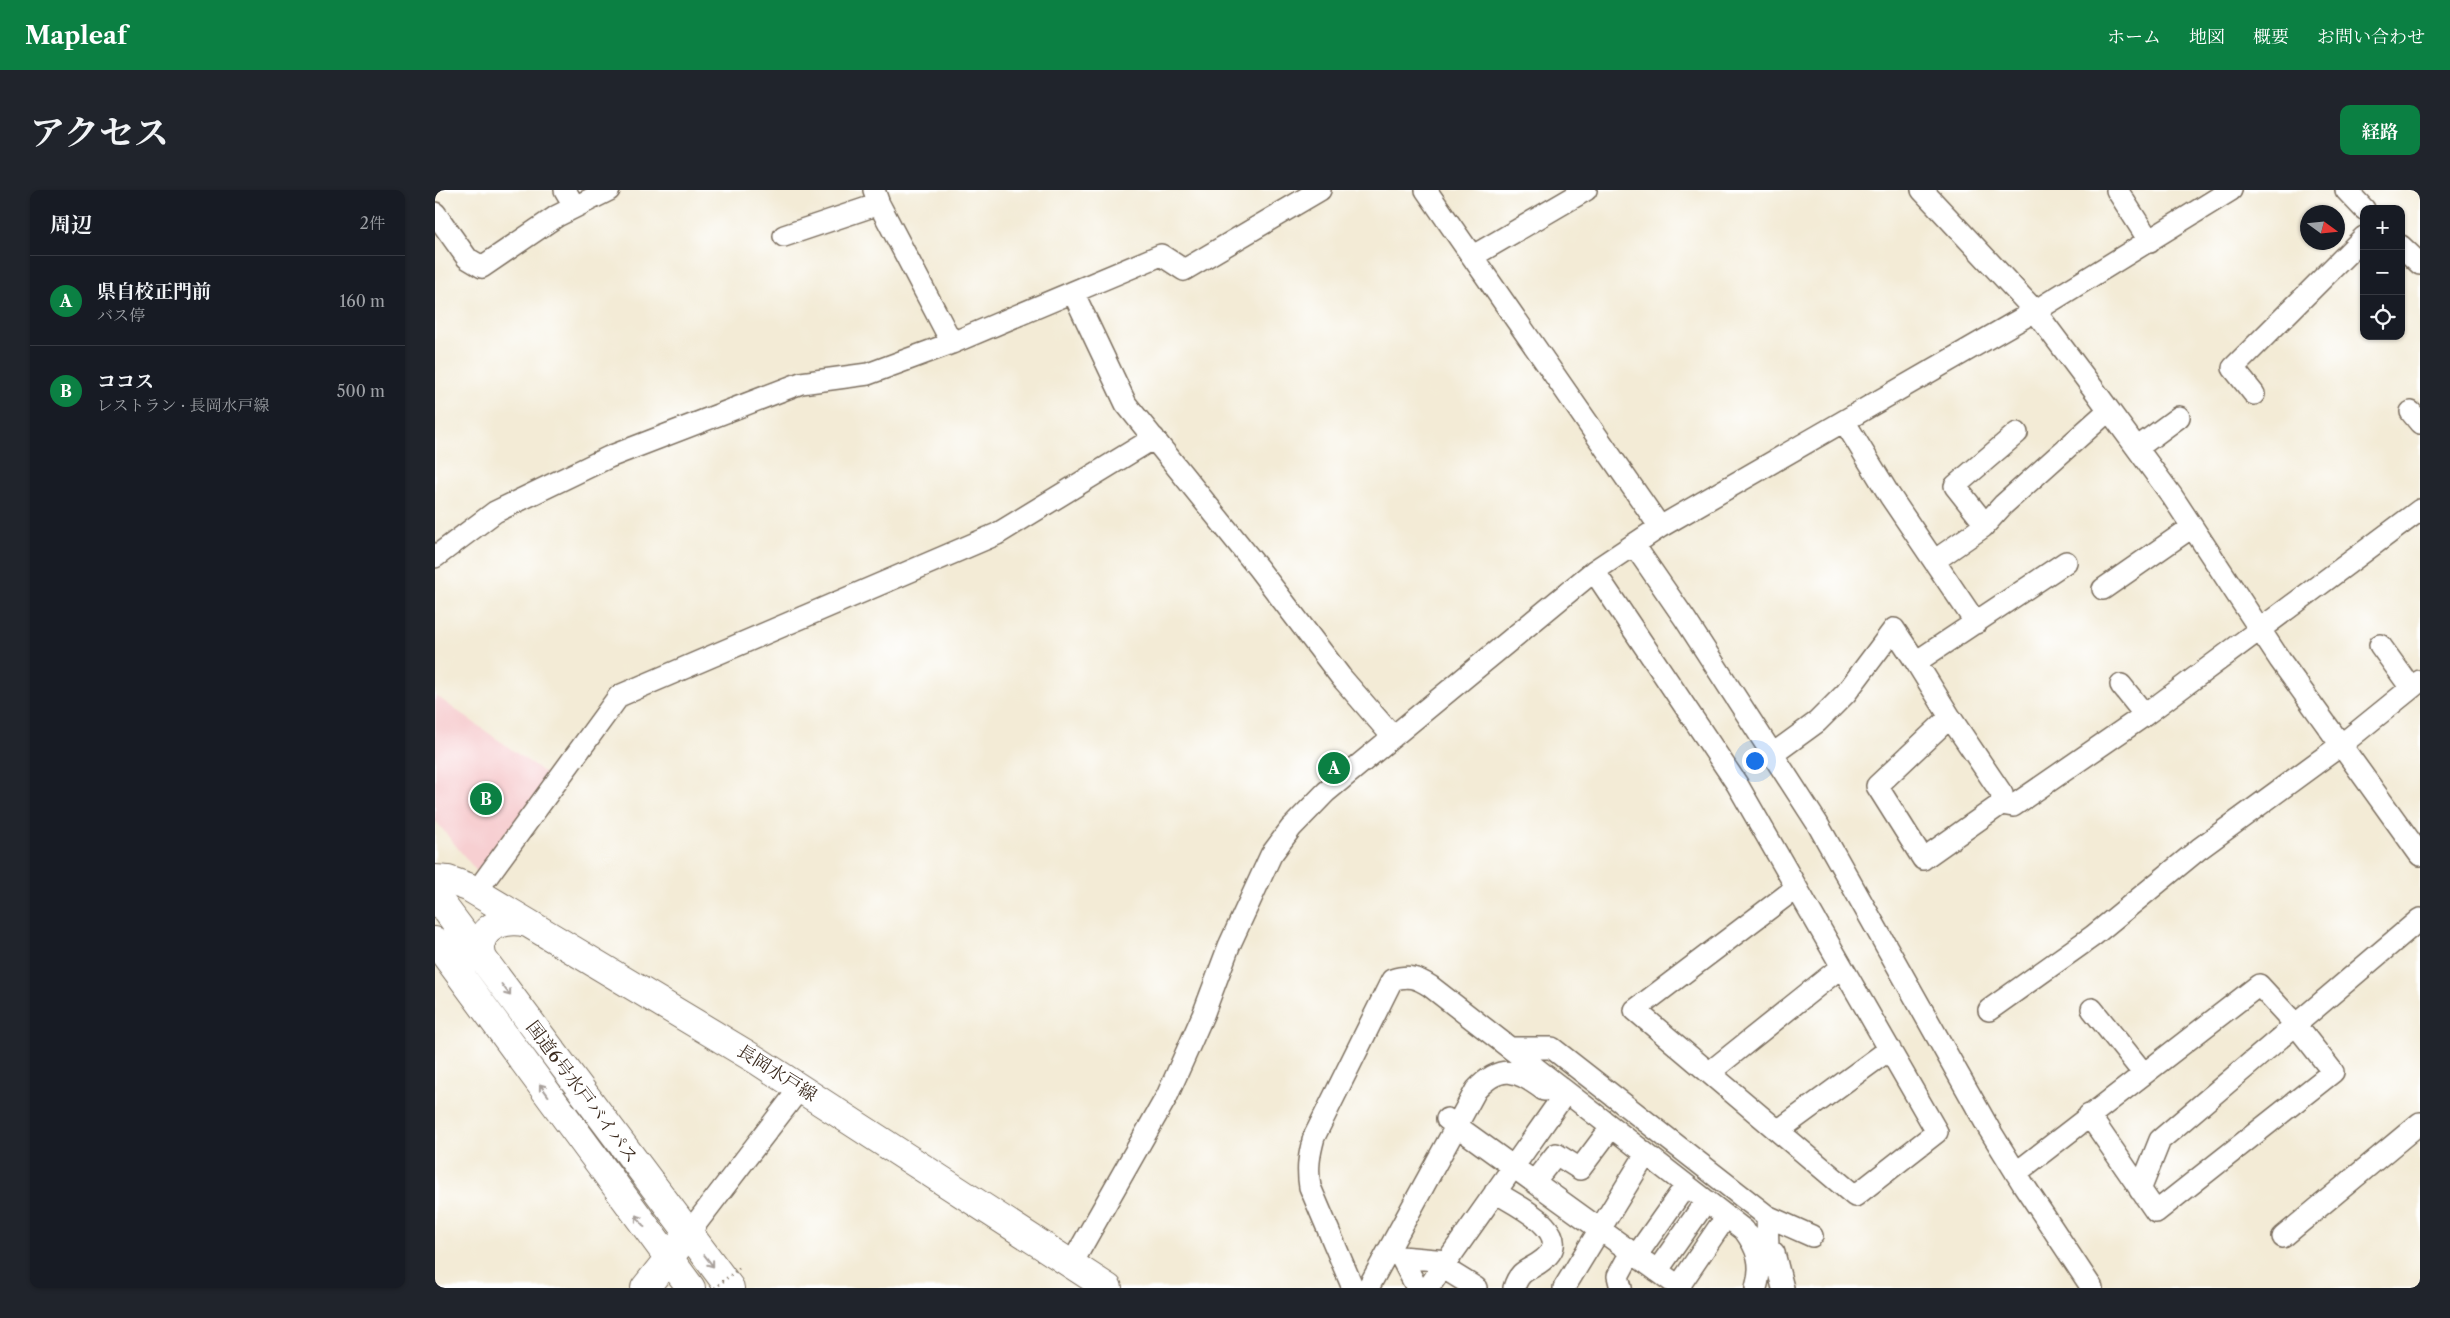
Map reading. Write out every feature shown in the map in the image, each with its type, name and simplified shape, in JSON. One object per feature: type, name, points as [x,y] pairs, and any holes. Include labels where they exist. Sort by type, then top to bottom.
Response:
[{"type":"main road","name":"長岡水戸線","points":[[435,879],[448,880],[476,892],[800,1088],[1108,1288]]},
{"type":"main road","name":"国道6号水戸バイパス","points":[[435,895],[688,1234],[734,1278]]},
{"type":"main road","points":[[482,959],[481,943],[485,934],[506,921],[527,923]]},
{"type":"main road","name":"国道6号水戸バイパス","points":[[435,941],[691,1288]]},
{"type":"main road","points":[[645,1288],[688,1234]]},
{"type":"street","points":[[435,213],[467,258],[482,267],[557,216],[570,199],[609,190]]},
{"type":"street","points":[[435,557],[495,512],[609,457],[801,382],[868,374],[951,343],[1161,255],[1184,270],[1320,190]]},
{"type":"street","points":[[1426,190],[1660,527]]},
{"type":"street","points":[[1473,256],[1586,190]]},
{"type":"street","points":[[1922,190],[2035,311],[2193,527],[2259,629],[2420,856]]},
{"type":"street","points":[[2117,190],[2150,242]]},
{"type":"street","points":[[1071,1265],[1167,1096],[1203,1015],[1233,937],[1271,855],[1291,828],[1326,792],[1594,572],[1660,527],[2035,311],[2150,242],[2231,190]]},
{"type":"street","points":[[2346,190],[2360,205]]},
{"type":"street","points":[[784,236],[876,197],[951,343]]},
{"type":"street","points":[[2254,394],[2233,368],[2360,242]]},
{"type":"street","points":[[2405,250],[2420,264]]},
{"type":"street","points":[[1073,292],[1126,404],[1258,568],[1341,677],[1393,738]]},
{"type":"street","points":[[1934,561],[1985,524],[2003,505],[2109,410]]},
{"type":"street","points":[[2137,448],[2179,417]]},
{"type":"street","points":[[1845,421],[1890,496],[1976,623]]},
{"type":"street","points":[[1985,524],[1955,486],[2017,433]]},
{"type":"street","points":[[476,892],[619,696],[997,534],[1154,438]]},
{"type":"street","points":[[1950,717],[1877,786],[1923,859],[2001,804],[2013,806],[2145,715],[2420,510]]},
{"type":"street","points":[[2103,589],[2193,527]]},
{"type":"street","points":[[1634,545],[1685,619],[1822,831],[2015,1173],[2092,1288]]},
{"type":"street","points":[[1917,662],[2067,562]]},
{"type":"street","points":[[1594,572],[1737,784],[1937,1132],[1855,1196],[1635,1010],[1796,888]]},
{"type":"street","points":[[1773,754],[1817,722],[1846,693],[1894,629],[2001,794],[2001,804]]},
{"type":"street","points":[[1989,1010],[2093,936],[2199,849],[2341,745],[2415,685],[2379,645]]},
{"type":"street","points":[[2121,685],[2145,715]]},
{"type":"street","points":[[2140,1190],[2160,1140],[2420,919]]},
{"type":"street","points":[[1710,1072],[1841,967]]},
{"type":"street","points":[[1353,1288],[1310,1187],[1308,1174],[1309,1157],[1313,1137],[1392,980],[1404,976],[1417,978],[1533,1065],[1562,1097],[1604,1137],[1643,1159],[1679,1196],[1738,1242],[1745,1251],[1749,1272],[1744,1288]]},
{"type":"street","points":[[2015,1173],[2259,985],[2295,1024],[2333,1072],[2156,1212],[2089,1116]]},
{"type":"street","points":[[2092,1009],[2144,1074]]},
{"type":"street","points":[[1511,1048],[1552,1048],[1767,1216],[1812,1236]]},
{"type":"street","points":[[1779,1130],[1889,1049]]},
{"type":"street","points":[[1368,1288],[1452,1122],[1475,1071],[1501,1059],[1533,1065]]},
{"type":"street","points":[[1353,1288],[1452,1122],[1485,1080],[1497,1073],[1510,1071],[1526,1076],[1562,1097],[1643,1159],[1771,1250],[1783,1288]]},
{"type":"street","points":[[688,1234],[800,1088]]},
{"type":"street","points":[[1428,1288],[1562,1097]]},
{"type":"street","points":[[1452,1122],[1680,1287],[1719,1227]]},
{"type":"street","points":[[2283,1237],[2420,1123]]},
{"type":"street","points":[[1534,1182],[1556,1154],[1580,1170],[1604,1137]]},
{"type":"street","points":[[1571,1286],[1600,1230],[1643,1159]]},
{"type":"street","points":[[1495,1192],[1544,1223],[1551,1231],[1552,1243],[1550,1254],[1542,1262],[1528,1267],[1519,1275],[1514,1288]]},
{"type":"street","points":[[1621,1288],[1619,1276],[1633,1254],[1679,1196]]},
{"type":"street","points":[[1657,1271],[1699,1211]]},
{"type":"street","points":[[1767,1216],[1773,1288]]},
{"type":"street","points":[[1744,1230],[1758,1253],[1760,1268],[1756,1288]]},
{"type":"street","points":[[1417,1288],[1401,1257],[1444,1264],[1477,1288]]},
{"type":"path","points":[[715,1288],[734,1278]]},
{"type":"shaded area","points":[[435,695],[553,779],[478,873],[435,820]]},
{"type":"place","name":"県自校正門前","points":[[1334,768]]},
{"type":"place","name":"ココス","points":[[486,799]]}]
